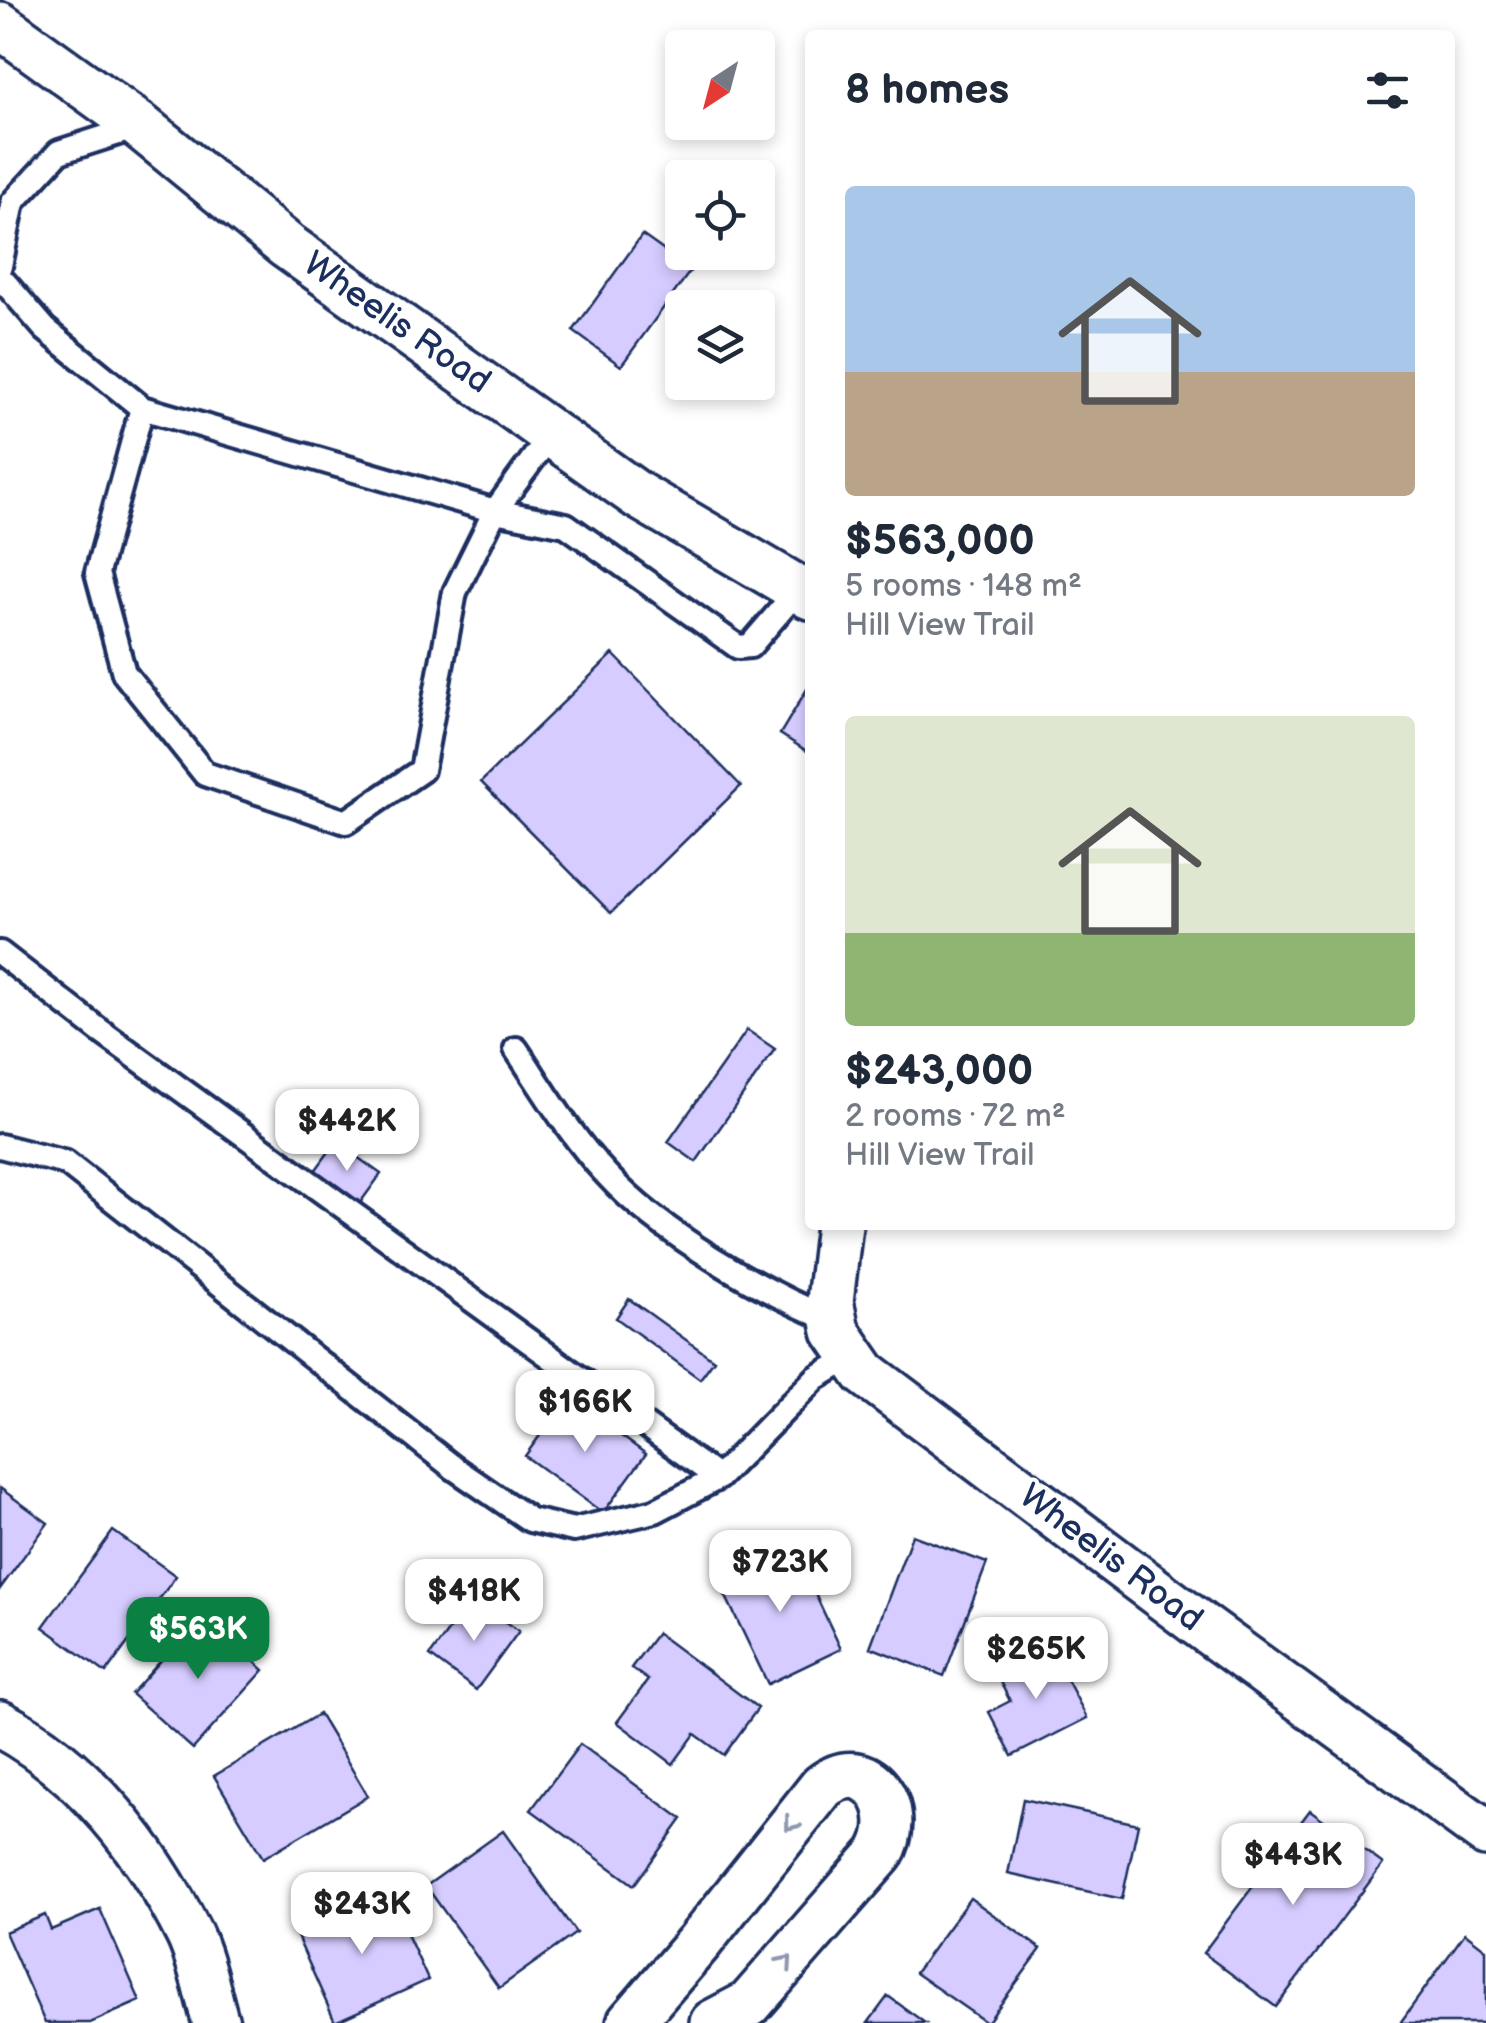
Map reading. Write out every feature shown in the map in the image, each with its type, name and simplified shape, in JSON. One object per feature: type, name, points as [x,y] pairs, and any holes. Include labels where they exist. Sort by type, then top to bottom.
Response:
[{"type":"street","name":"Wheelis Road","points":[[0,25],[140,126],[287,246],[639,496],[804,593]]},
{"type":"street","points":[[838,1230],[830,1301],[844,1339]]},
{"type":"street","name":"Wheelis Road","points":[[844,1339],[865,1373],[1200,1625],[1486,1833]]},
{"type":"street","points":[[0,1724],[74,1777],[132,1837],[190,1937],[216,2023]]},
{"type":"street","points":[[630,2023],[822,1786],[849,1776],[878,1786],[891,1820],[888,1842],[880,1854],[749,2004],[712,2023]]},
{"type":"lane","points":[[0,266],[13,202],[59,152],[140,126]]},
{"type":"lane","points":[[0,277],[45,329],[142,408],[494,512],[566,525],[738,648],[750,646],[804,593]]},
{"type":"lane","points":[[142,408],[98,573],[124,673],[205,774],[346,822],[422,770],[455,592],[494,512],[552,433]]},
{"type":"lane","points":[[0,953],[99,1030],[718,1478]]},
{"type":"lane","points":[[0,1146],[66,1163],[454,1468],[530,1520],[574,1530],[655,1510],[718,1478],[816,1378],[844,1339],[646,1209],[608,1177],[566,1126],[516,1048]]},
{"type":"building","points":[[642,235],[665,251],[665,270],[691,270],[676,290],[665,290],[665,306],[621,366],[573,331]]},
{"type":"building","points":[[613,654],[741,786],[611,913],[481,782]]},
{"type":"building","points":[[805,692],[805,750],[780,734]]},
{"type":"building","points":[[747,1030],[775,1049],[696,1162],[668,1142]]},
{"type":"building","points":[[336,1142],[381,1174],[357,1207],[312,1175]]},
{"type":"building","points":[[629,1299],[714,1360],[700,1379],[616,1318]]},
{"type":"building","points":[[568,1397],[646,1454],[603,1513],[525,1456]]},
{"type":"building","points":[[0,1488],[48,1523],[0,1589]]},
{"type":"building","points":[[113,1531],[176,1576],[106,1673],[43,1627]]},
{"type":"building","points":[[912,1535],[987,1563],[944,1676],[870,1647]]},
{"type":"building","points":[[793,1547],[841,1649],[768,1684],[719,1582]]},
{"type":"building","points":[[472,1598],[519,1631],[476,1690],[430,1656]]},
{"type":"building","points":[[202,1615],[264,1670],[193,1749],[131,1694]]},
{"type":"building","points":[[657,1633],[758,1708],[724,1755],[695,1734],[673,1764],[617,1722],[648,1680],[631,1668]]},
{"type":"building","points":[[1050,1647],[1087,1718],[1012,1756],[989,1712],[1010,1701],[996,1674]]},
{"type":"building","points":[[319,1714],[368,1796],[263,1858],[214,1776]]},
{"type":"building","points":[[580,1744],[682,1819],[634,1885],[531,1810]]},
{"type":"building","points":[[1023,1799],[1138,1824],[1122,1899],[1008,1874]]},
{"type":"building","points":[[1310,1810],[1383,1864],[1276,2007],[1203,1953]]},
{"type":"building","points":[[503,1831],[576,1933],[499,1988],[426,1886]]},
{"type":"building","points":[[388,1892],[428,1980],[335,2022],[296,1934]]},
{"type":"building","points":[[970,1898],[1041,1949],[987,2023],[915,1973]]},
{"type":"building","points":[[100,1909],[140,2001],[90,2023],[45,2023],[5,1932],[45,1915],[51,1930]]},
{"type":"building","points":[[1465,1933],[1486,1949],[1486,2023],[1400,2023]]},
{"type":"building","points":[[888,1996],[925,2023],[868,2023]]}]
